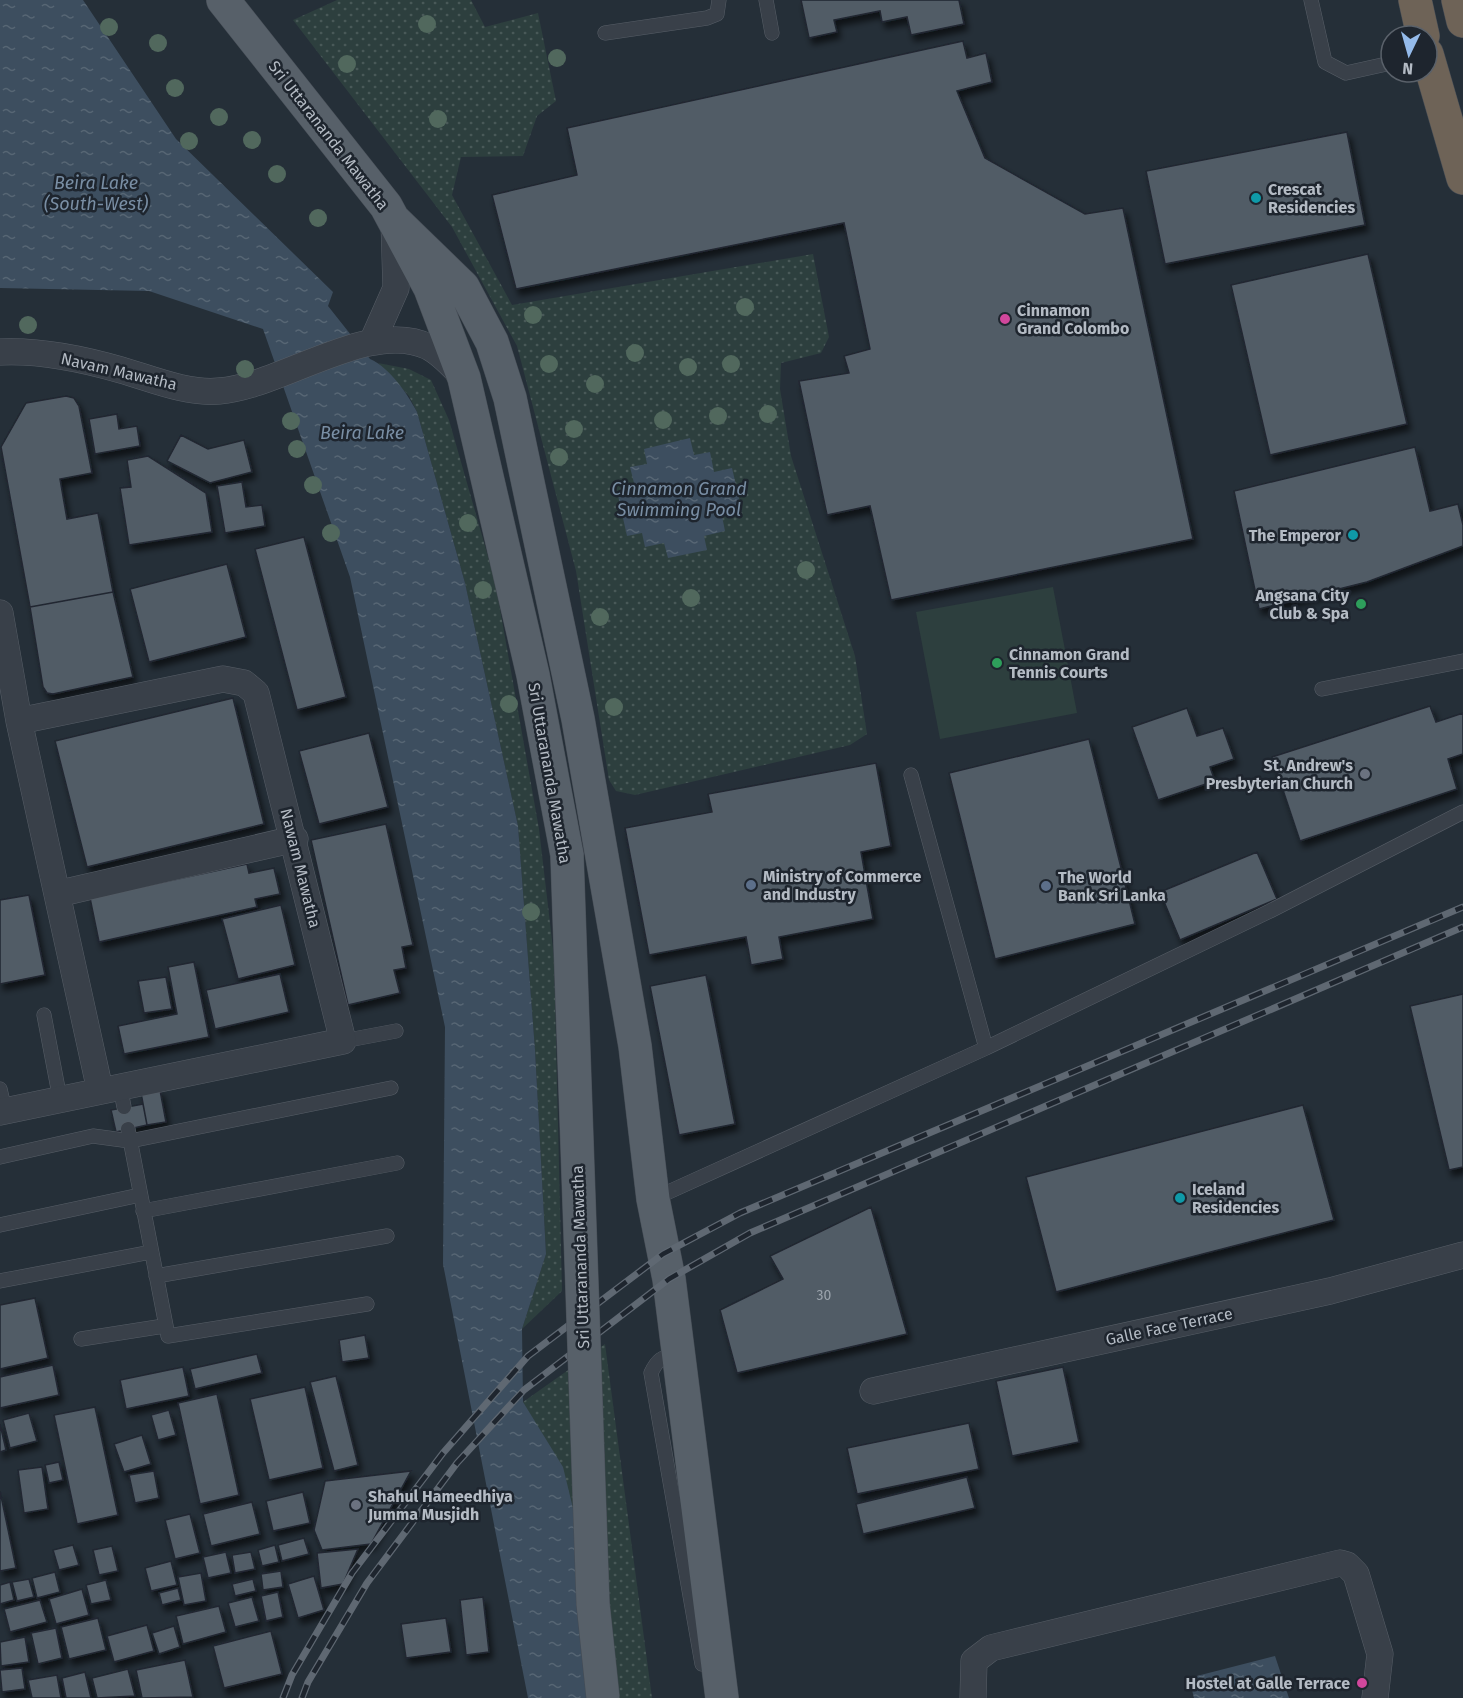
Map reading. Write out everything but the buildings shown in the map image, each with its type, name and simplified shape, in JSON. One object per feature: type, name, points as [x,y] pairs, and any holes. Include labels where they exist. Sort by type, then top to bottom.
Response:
[{"type":"highway","points":[[1415,0],[1420,24]]},
{"type":"highway","points":[[1458,0],[1463,21]]},
{"type":"highway","points":[[1436,84],[1463,178]]},
{"type":"main road","name":"Sri Uttarananda Mawatha","points":[[223,0],[386,206],[430,288],[464,378],[533,675],[567,855],[593,1604],[603,1698]]},
{"type":"main road","points":[[394,220],[463,287],[492,342],[510,398],[580,730],[635,1046],[653,1199],[669,1279],[713,1688]]},
{"type":"street","points":[[367,342],[396,288],[394,220]]},
{"type":"street","name":"Navam Mawatha","points":[[0,352],[66,357],[166,384],[218,392],[261,383],[367,342],[400,340],[428,347],[447,360],[464,378]]},
{"type":"street","points":[[0,613],[5,673],[20,721],[57,894],[115,1094]]},
{"type":"street","name":"Nawam Mawatha","points":[[20,721],[223,679],[244,683],[256,693],[295,839],[343,1041]]},
{"type":"street","points":[[57,894],[295,839]]},
{"type":"street","points":[[2,1104],[115,1094],[343,1041]]},
{"type":"street","name":"Galle Face Terrace","points":[[873,1391],[1330,1291],[1463,1255]]},
{"type":"street","points":[[973,1698],[974,1661],[991,1648],[1340,1563],[1347,1565],[1356,1574],[1380,1654],[1375,1698]]},
{"type":"lane","points":[[605,33],[707,18],[717,14],[719,0]]},
{"type":"lane","points":[[766,0],[772,33]]},
{"type":"lane","points":[[1311,0],[1325,62],[1346,73],[1379,66]]},
{"type":"lane","points":[[1322,689],[1463,661]]},
{"type":"lane","points":[[911,775],[986,1048]]},
{"type":"lane","points":[[653,1199],[986,1048],[1270,911],[1463,812]]},
{"type":"lane","points":[[44,1015],[60,1099]]},
{"type":"lane","points":[[343,1041],[396,1031]]},
{"type":"lane","points":[[0,1157],[93,1136],[129,1135],[391,1088]]},
{"type":"lane","points":[[129,1135],[164,1326],[168,1336],[367,1304]]},
{"type":"lane","points":[[143,1211],[396,1162]]},
{"type":"lane","points":[[0,1225],[140,1195]]},
{"type":"lane","points":[[156,1276],[387,1236]]},
{"type":"lane","points":[[0,1281],[151,1252]]},
{"type":"lane","points":[[81,1339],[164,1326]]},
{"type":"shaded area","points":[[337,0],[471,0],[485,27],[538,13],[556,101],[537,116],[523,156],[461,157],[452,195],[512,305],[813,254],[829,337],[821,353],[781,363],[780,389],[791,456],[855,656],[867,734],[850,745],[635,795],[616,791],[609,780],[576,571],[517,346],[452,227],[293,20]]},
{"type":"shaded area","points":[[378,363],[409,369],[431,380],[449,420],[495,581],[539,829],[554,957],[562,1291],[522,1329],[546,1254],[535,1050],[518,826],[465,583],[417,412],[409,396]]},
{"type":"shaded area","name":"Cinnamon Grand Tennis Courts","points":[[1053,587],[1077,713],[940,739],[916,612]]},
{"type":"shaded area","points":[[605,1344],[652,1698],[614,1698],[523,1402]]},
{"type":"water","name":"Beira Lake","points":[[0,0],[83,0],[176,139],[333,292],[328,306],[370,359],[384,368],[397,382],[417,412],[465,583],[518,826],[535,1050],[546,1254],[522,1329],[523,1402],[563,1467],[602,1628],[614,1698],[528,1698],[443,1264],[445,1027],[350,577],[263,329],[149,291],[0,288]]},
{"type":"water","name":"Cinnamon Grand Swimming Pool","points":[[690,438],[694,455],[710,452],[714,472],[732,468],[742,511],[722,516],[725,531],[704,536],[707,550],[668,558],[664,543],[645,547],[642,533],[627,536],[617,491],[635,487],[630,467],[647,464],[644,449]]},
{"type":"water","points":[[1275,1656],[1289,1698],[1194,1698],[1189,1678]]},
{"type":"railway","points":[[283,1698],[292,1675],[352,1573],[443,1453],[528,1356],[663,1254],[740,1213],[1463,907]]},
{"type":"railway","points":[[302,1698],[308,1682],[367,1583],[457,1463],[524,1390],[669,1279],[750,1233],[1463,927]]},
{"type":"place","name":"Crescat Residencies","points":[[1256,198]]},
{"type":"place","name":"Cinnamon Grand Colombo","points":[[1005,319]]},
{"type":"place","name":"The Emperor","points":[[1353,535]]},
{"type":"place","name":"Angsana City Club & Spa","points":[[1361,604]]},
{"type":"place","name":"Cinnamon Grand Tennis Courts","points":[[997,663]]},
{"type":"place","name":"St. Andrew's Presbyterian Church","points":[[1365,774]]},
{"type":"place","name":"Ministry of Commerce and Industry","points":[[751,885]]},
{"type":"place","name":"The World Bank Sri Lanka","points":[[1046,886]]},
{"type":"place","name":"Iceland Residencies","points":[[1180,1198]]},
{"type":"place","name":"Shahul Hameedhiya Jumma Musjidh","points":[[356,1505]]},
{"type":"place","name":"Hostel at Galle Terrace","points":[[1362,1683]]},
{"type":"water label","name":"Beira Lake (South-West)","points":[[96,193]]}]
